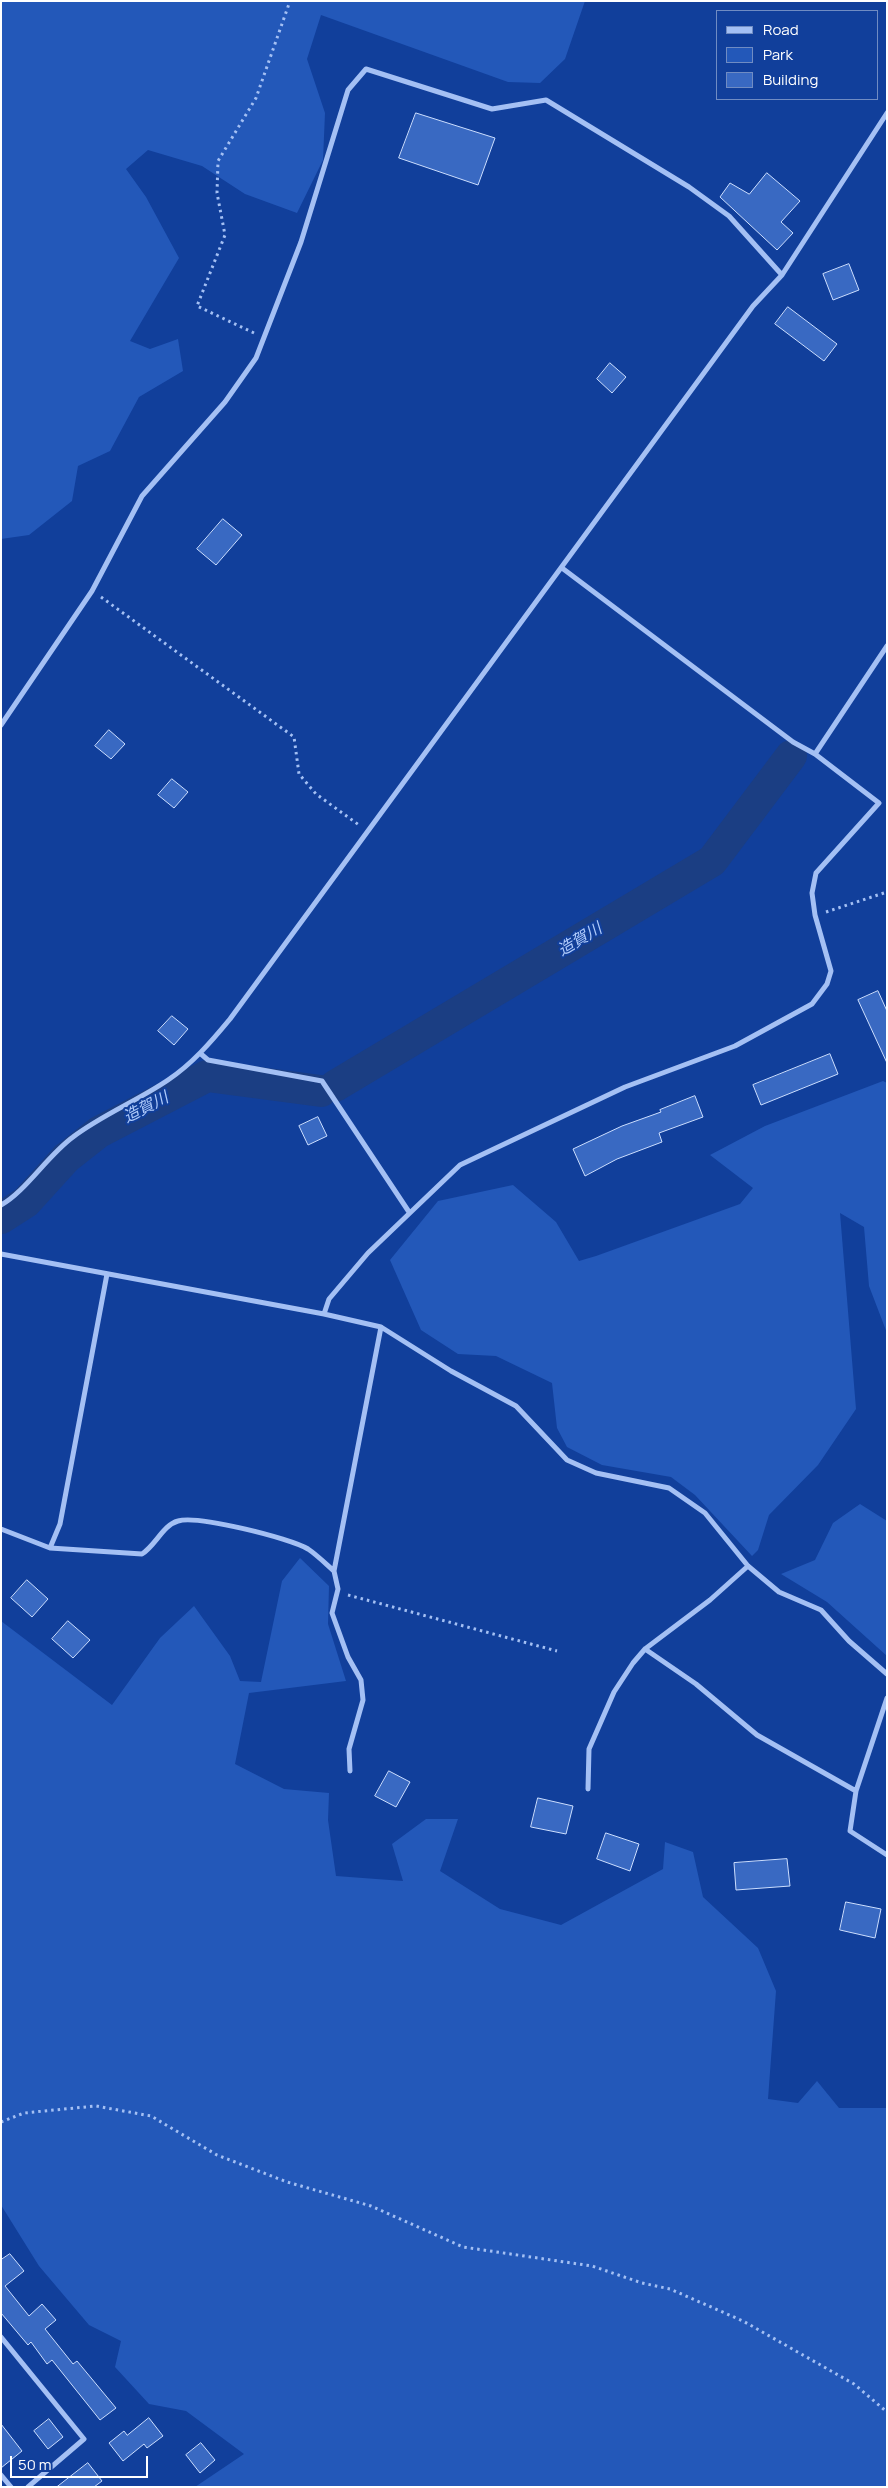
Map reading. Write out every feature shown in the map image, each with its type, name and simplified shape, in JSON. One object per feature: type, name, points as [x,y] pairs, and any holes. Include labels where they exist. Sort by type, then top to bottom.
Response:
[{"type":"street","points":[[1,725],[92,591],[142,496],[225,402],[256,358],[301,242],[348,90],[366,69],[492,109],[546,100],[689,187],[729,216],[782,275]]},
{"type":"street","points":[[1,1205],[10,1200],[45,1161],[72,1137],[168,1080],[200,1054],[230,1019],[753,306],[782,275],[887,113]]},
{"type":"street","points":[[324,1314],[329,1299],[368,1253],[460,1165],[625,1087],[734,1046],[812,1004],[828,984],[832,971],[815,916],[812,893],[816,873],[879,803],[814,754],[793,742],[562,568]]},
{"type":"street","points":[[814,754],[887,646]]},
{"type":"street","points":[[200,1054],[208,1060],[322,1081],[409,1212]]},
{"type":"street","points":[[1,1254],[324,1314],[380,1327],[451,1371],[516,1406],[567,1460],[596,1472],[669,1488],[705,1513],[748,1566],[779,1592],[821,1610],[849,1641],[887,1674]]},
{"type":"street","points":[[50,1548],[60,1524],[107,1274]]},
{"type":"street","points":[[350,1771],[349,1749],[363,1700],[361,1680],[348,1657],[332,1613],[338,1589],[334,1571],[380,1327]]},
{"type":"street","points":[[1,1529],[50,1548],[142,1554],[153,1547],[168,1525],[179,1520],[239,1527],[282,1538],[307,1549],[334,1571]]},
{"type":"street","points":[[588,1789],[589,1748],[614,1692],[645,1649],[710,1600],[748,1566]]},
{"type":"street","points":[[645,1649],[696,1684],[757,1735],[856,1791]]},
{"type":"street","points":[[887,1698],[856,1791],[850,1831],[887,1855]]},
{"type":"street","points":[[1,2338],[84,2439],[28,2487]]},
{"type":"street","points":[[1,2475],[11,2487]]},
{"type":"path","points":[[264,338],[198,306],[225,235],[217,193],[218,161],[256,98],[290,1]]},
{"type":"path","points":[[92,591],[294,737],[299,774],[316,794],[368,832]]},
{"type":"path","points":[[815,916],[887,892]]},
{"type":"path","points":[[338,1589],[345,1594],[557,1651]]},
{"type":"path","points":[[1,2122],[24,2113],[96,2106],[151,2116],[217,2155],[288,2182],[371,2206],[463,2247],[592,2266],[642,2284],[670,2289],[744,2321],[854,2384],[887,2412]]},
{"type":"green space","points":[[1,1],[585,1],[565,59],[540,83],[508,82],[321,15],[307,59],[325,113],[323,160],[297,213],[245,194],[202,166],[148,150],[126,169],[146,197],[179,258],[130,341],[150,349],[178,339],[183,371],[139,397],[110,451],[78,466],[72,501],[29,535],[1,539]]},
{"type":"green space","points":[[883,1081],[887,1083],[887,1333],[869,1286],[864,1227],[840,1213],[856,1409],[818,1465],[769,1515],[758,1550],[752,1556],[695,1495],[671,1477],[602,1465],[567,1447],[557,1428],[552,1383],[496,1356],[458,1354],[421,1330],[390,1260],[438,1201],[513,1185],[556,1222],[579,1261],[740,1204],[753,1188],[710,1155],[765,1126]]},
{"type":"green space","points":[[860,1504],[887,1521],[887,1656],[827,1602],[781,1574],[815,1560],[833,1523]]},
{"type":"green space","points":[[300,1558],[329,1586],[328,1624],[346,1681],[249,1693],[235,1764],[284,1789],[329,1793],[328,1820],[336,1876],[403,1881],[392,1844],[426,1819],[458,1819],[440,1871],[500,1909],[561,1925],[663,1869],[665,1842],[693,1852],[703,1897],[758,1948],[776,1991],[768,2099],[798,2103],[817,2081],[839,2108],[887,2108],[887,2487],[195,2487],[244,2454],[186,2411],[149,2404],[115,2367],[121,2341],[89,2325],[39,2266],[1,2205],[1,1621],[112,1705],[160,1638],[194,1606],[230,1656],[240,1681],[261,1682],[282,1581]]},
{"type":"building","points":[[416,113],[495,138],[478,185],[399,158]]},
{"type":"building","points":[[767,173],[800,201],[781,222],[793,233],[777,250],[720,197],[730,183],[749,194]]},
{"type":"building","points":[[849,264],[859,290],[833,300],[823,274]]},
{"type":"building","points":[[788,307],[837,344],[824,361],[775,324]]},
{"type":"building","points":[[610,363],[626,377],[612,393],[597,379]]},
{"type":"building","points":[[223,519],[242,535],[216,565],[197,549]]},
{"type":"building","points":[[109,730],[125,744],[111,759],[95,746]]},
{"type":"building","points":[[172,779],[188,792],[174,808],[158,795]]},
{"type":"building","points":[[878,991],[887,1011],[887,1063],[858,1000]]},
{"type":"building","points":[[172,1016],[188,1029],[174,1045],[158,1031]]},
{"type":"building","points":[[830,1054],[838,1074],[761,1105],[753,1085]]},
{"type":"building","points":[[695,1096],[703,1117],[659,1133],[662,1142],[617,1159],[585,1176],[573,1149],[622,1126],[661,1112],[660,1110]]},
{"type":"building","points":[[318,1117],[327,1136],[308,1145],[299,1126]]},
{"type":"building","points":[[27,1580],[48,1599],[32,1617],[11,1598]]},
{"type":"building","points":[[68,1621],[90,1640],[73,1658],[52,1639]]},
{"type":"building","points":[[389,1771],[410,1782],[396,1807],[375,1796]]},
{"type":"building","points":[[538,1798],[573,1806],[566,1834],[531,1827]]},
{"type":"building","points":[[606,1833],[639,1844],[630,1871],[597,1859]]},
{"type":"building","points":[[787,1859],[790,1886],[736,1890],[734,1863]]},
{"type":"building","points":[[846,1902],[881,1909],[875,1938],[840,1930]]},
{"type":"building","points":[[10,2254],[24,2271],[5,2286],[29,2316],[42,2304],[56,2320],[45,2329],[73,2364],[77,2361],[116,2408],[100,2420],[52,2360],[47,2364],[31,2342],[28,2345],[1,2313],[1,2260]]},
{"type":"building","points":[[149,2418],[163,2436],[147,2448],[144,2444],[123,2461],[109,2443],[124,2431],[127,2435]]},
{"type":"building","points":[[49,2419],[63,2437],[48,2449],[34,2431]]},
{"type":"building","points":[[1,2424],[22,2451],[1,2468]]},
{"type":"building","points":[[201,2443],[215,2460],[200,2473],[186,2455]]},
{"type":"building","points":[[88,2463],[102,2481],[94,2487],[57,2487]]},
{"type":"waterway","name":"造賀川","points":[[335,1086],[712,861],[791,756]]},
{"type":"waterway","name":"造賀川","points":[[1,1218],[26,1202],[66,1158],[99,1132],[207,1076],[321,1091]]}]
